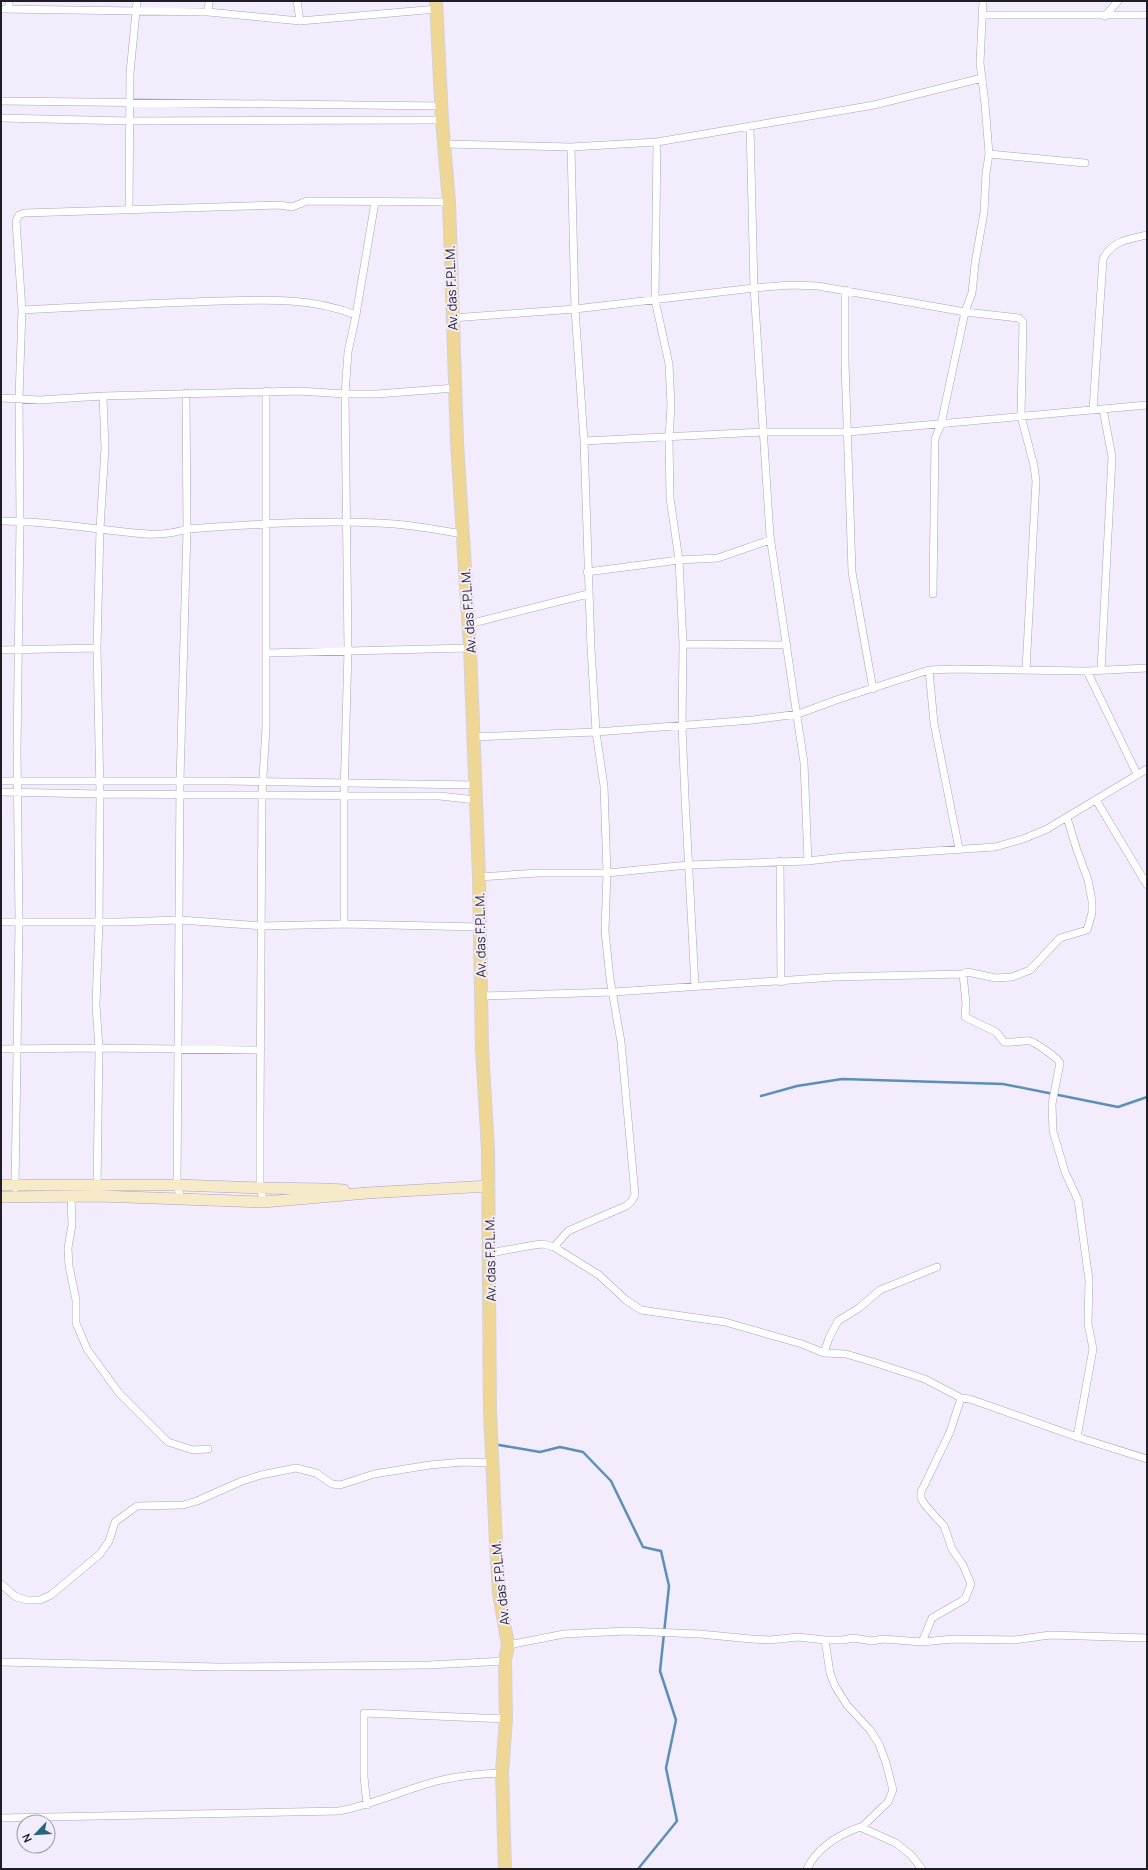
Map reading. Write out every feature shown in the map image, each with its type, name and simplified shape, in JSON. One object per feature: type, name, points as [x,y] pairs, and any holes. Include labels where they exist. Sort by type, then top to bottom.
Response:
[{"type":"main road","name":"Av. das F.P.L.M.","points":[[437,5],[442,120],[449,202],[455,388],[462,534],[469,624],[476,785],[480,927],[480,996],[489,1186],[490,1411],[499,1594],[508,1645],[505,1662],[506,1719],[502,1773],[505,1869]]},
{"type":"street","points":[[9,1],[9,9]]},
{"type":"street","points":[[129,209],[131,103],[130,73],[137,1]]},
{"type":"street","points":[[208,12],[209,1]]},
{"type":"street","points":[[297,1],[300,21]]},
{"type":"street","points":[[933,594],[935,439],[941,424],[965,312],[972,293],[975,264],[984,212],[986,174],[989,154],[980,63],[983,1]]},
{"type":"street","points":[[1105,16],[1118,1]]},
{"type":"street","points":[[1,9],[208,12],[300,21],[437,5]]},
{"type":"street","points":[[983,15],[1147,15]]},
{"type":"street","points":[[445,144],[571,147],[657,142],[874,105],[982,78]]},
{"type":"street","points":[[1,101],[442,106]]},
{"type":"street","points":[[1,118],[130,122],[442,120]]},
{"type":"street","points":[[750,126],[754,288],[770,540],[798,714],[804,763],[808,861]]},
{"type":"street","points":[[657,142],[655,300],[669,364],[671,405],[669,438],[670,498],[679,560],[683,644],[682,726],[695,986]]},
{"type":"street","points":[[554,1247],[568,1231],[626,1206],[631,1202],[635,1195],[621,1042],[605,932],[607,873],[604,786],[596,732],[588,594],[584,441],[575,309],[571,147]]},
{"type":"street","points":[[989,154],[1085,162]]},
{"type":"street","points":[[16,1197],[19,922],[19,398],[22,310],[16,222],[19,216],[24,213],[280,205],[292,207],[307,201],[449,202]]},
{"type":"street","points":[[344,924],[344,796],[348,650],[344,394],[348,352],[356,315],[375,202]]},
{"type":"street","points":[[1093,410],[1103,259],[1107,250],[1115,245],[1126,239],[1147,235]]},
{"type":"street","points":[[452,318],[575,309],[791,285],[818,286],[846,290],[965,312],[1019,318],[1023,322],[1021,416],[1036,481],[1026,670]]},
{"type":"street","points":[[846,290],[846,362],[852,572],[873,689]]},
{"type":"street","points":[[22,310],[111,305],[287,300],[332,306],[356,315]]},
{"type":"street","points":[[1,398],[40,400],[103,396],[266,391],[377,394],[455,388]]},
{"type":"street","points":[[264,1202],[260,1188],[262,781],[266,727],[266,391]]},
{"type":"street","points":[[181,1200],[177,1185],[180,781],[187,529],[186,393]]},
{"type":"street","points":[[99,1196],[96,1184],[99,1048],[96,1005],[99,922],[100,794],[97,648],[104,448],[103,396]]},
{"type":"street","points":[[584,441],[669,438],[762,432],[848,432],[1147,405]]},
{"type":"street","points":[[1101,670],[1112,457],[1103,409]]},
{"type":"street","points":[[1,521],[20,521],[143,535],[176,533],[187,529],[266,523],[346,522],[379,523],[462,534]]},
{"type":"street","points":[[587,572],[679,560],[718,558],[770,540]]},
{"type":"street","points":[[469,624],[588,594]]},
{"type":"street","points":[[683,644],[787,645]]},
{"type":"street","points":[[1,650],[97,648]]},
{"type":"street","points":[[266,653],[470,648]]},
{"type":"street","points":[[473,737],[596,732],[682,726],[753,720],[798,714],[929,670],[1087,671],[1147,668]]},
{"type":"street","points":[[929,670],[934,723],[959,850]]},
{"type":"street","points":[[1087,671],[1138,774]]},
{"type":"street","points":[[479,877],[538,873],[607,873],[688,865],[808,861],[842,857],[995,847],[1023,839],[1067,818],[1147,769]]},
{"type":"street","points":[[1,781],[262,781],[476,785]]},
{"type":"street","points":[[1,792],[440,796],[476,800]]},
{"type":"street","points":[[1096,800],[1147,884]]},
{"type":"street","points":[[480,996],[614,992],[781,982],[834,977],[963,974],[967,972],[996,978],[1012,977],[1030,970],[1060,938],[1087,930],[1092,913],[1092,901],[1088,880],[1067,818]]},
{"type":"street","points":[[780,861],[781,982]]},
{"type":"street","points":[[1,922],[180,920],[262,926],[344,924],[480,927]]},
{"type":"street","points":[[963,974],[966,1002],[965,1016],[996,1032],[1004,1042],[1015,1043],[1028,1041],[1034,1043],[1056,1058],[1060,1063],[1052,1104],[1052,1131],[1065,1172],[1078,1200],[1089,1280],[1088,1324],[1093,1349],[1077,1437]]},
{"type":"street","points":[[1,1049],[99,1048],[261,1050]]},
{"type":"street","points":[[1,1184],[326,1188],[367,1193]]},
{"type":"street","points":[[1,1197],[99,1196],[264,1202],[367,1193],[489,1186]]},
{"type":"street","points":[[71,1196],[72,1225],[68,1248],[69,1266],[76,1300],[76,1323],[87,1349],[120,1393],[168,1442],[193,1450],[208,1449]]},
{"type":"street","points":[[490,1253],[534,1244],[543,1244],[554,1247],[599,1275],[626,1300],[641,1310],[725,1322],[802,1344],[824,1353],[846,1354],[925,1379],[961,1398],[970,1399],[1010,1412],[1077,1437],[1147,1459]]},
{"type":"street","points":[[824,1353],[829,1338],[838,1320],[859,1308],[880,1290],[937,1267]]},
{"type":"street","points":[[922,1642],[932,1618],[965,1599],[971,1584],[963,1565],[952,1549],[944,1526],[925,1505],[921,1498],[921,1492],[950,1432],[961,1398]]},
{"type":"street","points":[[1,1584],[16,1597],[27,1600],[40,1600],[51,1595],[100,1554],[109,1541],[115,1522],[137,1506],[183,1505],[197,1501],[261,1475],[296,1468],[316,1474],[332,1484],[340,1485],[374,1474],[430,1465],[463,1462],[493,1463]]},
{"type":"street","points":[[508,1645],[564,1634],[627,1631],[770,1640],[798,1637],[825,1640],[843,1640],[853,1638],[872,1641],[883,1639],[922,1642],[954,1639],[1014,1640],[1050,1635],[1147,1638]]},
{"type":"street","points":[[807,1869],[812,1859],[825,1846],[842,1835],[862,1827],[884,1806],[893,1790],[879,1744],[870,1730],[847,1705],[835,1686],[830,1673],[825,1640]]},
{"type":"street","points":[[1,1662],[218,1667],[429,1665],[505,1662]]},
{"type":"street","points":[[367,1805],[363,1770],[364,1713],[506,1719]]},
{"type":"street","points":[[1,1818],[339,1811],[367,1805],[431,1782],[451,1778],[502,1773]]},
{"type":"street","points":[[862,1827],[896,1843],[911,1855],[922,1869]]},
{"type":"waterway","points":[[761,1096],[797,1086],[842,1079],[1003,1084],[1118,1107],[1147,1097]]},
{"type":"waterway","points":[[499,1445],[540,1452],[560,1447],[583,1452],[611,1481],[643,1547],[661,1551],[669,1586],[660,1671],[676,1720],[666,1768],[677,1821],[638,1869]]}]
